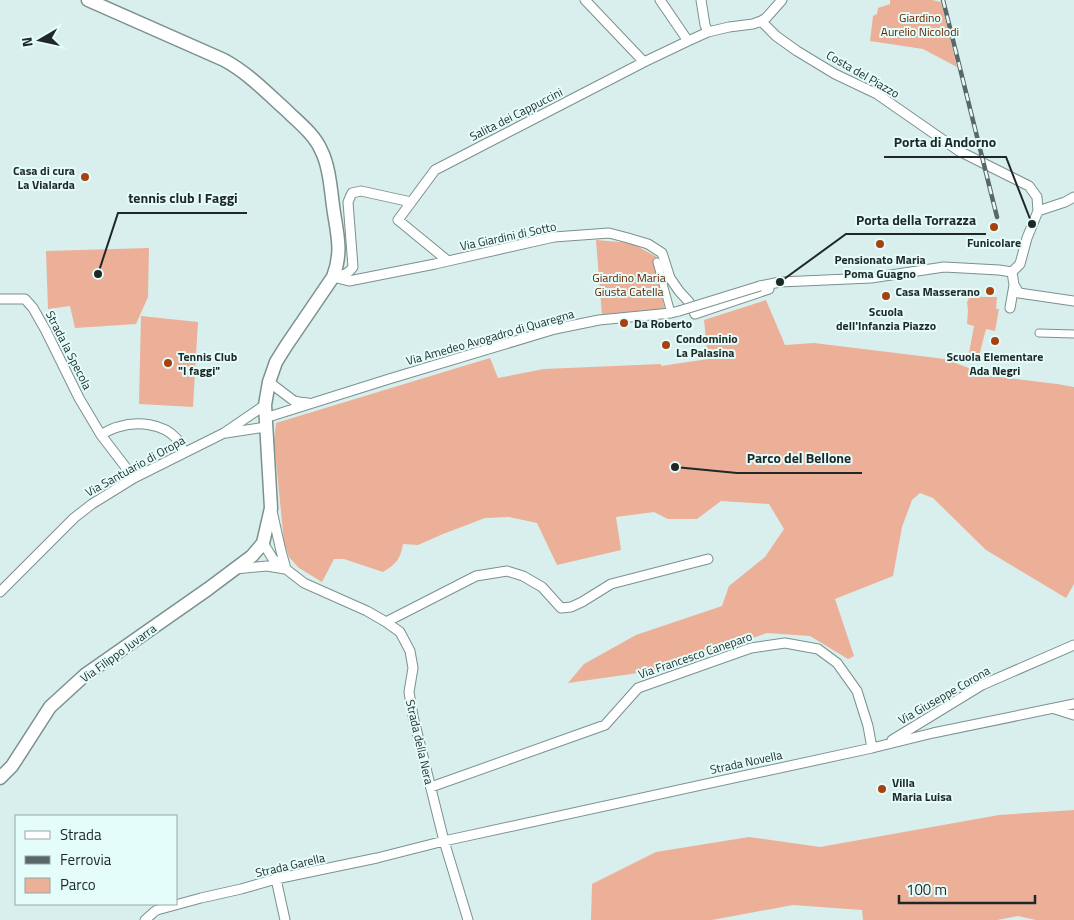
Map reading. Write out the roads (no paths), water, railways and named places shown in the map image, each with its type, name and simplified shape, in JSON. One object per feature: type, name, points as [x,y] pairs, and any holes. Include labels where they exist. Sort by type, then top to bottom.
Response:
[{"type":"main road","points":[[88,0],[236,66],[310,133],[322,151],[329,180],[339,243],[339,256],[333,277],[276,362],[269,382],[265,405],[265,423],[271,508],[263,543]]},
{"type":"main road","name":"Via Filippo Juvarra","points":[[0,778],[12,766],[50,707],[85,675],[235,569],[252,556],[263,543]]},
{"type":"street","points":[[585,0],[644,62]]},
{"type":"street","points":[[660,0],[688,41]]},
{"type":"street","points":[[702,0],[705,25],[708,32]]},
{"type":"street","points":[[761,21],[782,0]]},
{"type":"street","name":"Salita dei Cappuccini","points":[[398,220],[435,170],[688,41],[708,32],[761,21]]},
{"type":"street","name":"Costa del Piazzo","points":[[761,21],[776,36],[797,51],[835,74],[876,94],[959,150],[1029,186],[1037,197],[1038,211]]},
{"type":"street","points":[[333,277],[345,274],[353,267],[348,202],[352,193],[361,191],[411,202]]},
{"type":"street","points":[[1010,308],[1014,285],[1012,272],[1020,264],[1027,238],[1038,211],[1074,197]]},
{"type":"street","name":"Via Giardini di Sotto","points":[[398,220],[448,261]]},
{"type":"street","name":"Via Giardini di Sotto","points":[[333,277],[349,281],[554,237],[608,233],[648,244],[662,253],[670,278],[678,291],[689,302]]},
{"type":"street","points":[[657,262],[675,312]]},
{"type":"street","name":"Via Amedeo Avogadro di Quaregna","points":[[265,423],[316,402],[555,329],[599,320],[675,312],[760,286],[780,282],[871,278],[944,268],[1012,272]]},
{"type":"street","points":[[694,312],[695,314],[772,288],[780,282]]},
{"type":"street","points":[[1014,285],[1019,293],[1074,301]]},
{"type":"street","name":"Strada la Specola","points":[[0,299],[25,299],[33,308],[79,398],[101,435],[134,478]]},
{"type":"street","points":[[1039,333],[1074,334]]},
{"type":"street","name":"Via Amedeo Avogadro di Quaregna","points":[[269,382],[294,401],[316,402]]},
{"type":"street","name":"Via Santuario di Oropa","points":[[0,592],[80,512],[134,478],[224,433],[265,405]]},
{"type":"street","points":[[101,435],[117,427],[128,425],[140,423],[155,426],[178,439],[184,452]]},
{"type":"street","name":"Via Santuario di Oropa","points":[[224,433],[265,423]]},
{"type":"street","points":[[235,569],[267,566],[286,569],[271,508]]},
{"type":"street","name":"Strada della Nera","points":[[263,543],[274,559],[304,583],[367,611],[400,632],[410,651],[413,668],[409,692],[413,716],[444,841],[468,920]]},
{"type":"street","points":[[386,622],[476,576],[507,570],[523,576],[542,587],[562,608],[582,602],[610,584],[708,559]]},
{"type":"street","name":"Via Francesco Caneparo","points":[[431,787],[605,726],[638,688],[751,648],[785,643],[818,649],[837,663],[857,691],[868,726],[872,748]]},
{"type":"street","name":"Via Giuseppe Corona","points":[[883,745],[982,685],[1074,645]]},
{"type":"street","name":"Strada Novella","points":[[444,841],[933,733],[1074,704]]},
{"type":"street","points":[[1053,708],[1074,716]]},
{"type":"street","name":"Strada Garella","points":[[178,903],[444,841]]},
{"type":"street","points":[[276,879],[285,920]]},
{"type":"street","name":"Strada Garella","points":[[146,920],[156,907]]},
{"type":"railway","points":[[943,0],[997,217]]},
{"type":"place","name":"Casa di cura La Vialarda","points":[[85,177]]},
{"type":"place","name":"Porta di Andorno","points":[[1032,224]]},
{"type":"place","name":"Funicolare","points":[[994,227]]},
{"type":"place","name":"Pensionato Maria Poma Guagno","points":[[880,244]]},
{"type":"place","name":"tennis club I Faggi","points":[[98,274]]},
{"type":"place","name":"Porta della Torrazza","points":[[780,282]]},
{"type":"place","name":"Casa Masserano","points":[[990,291]]},
{"type":"place","name":"Scuola dell'Infanzia Piazzo","points":[[886,296]]},
{"type":"place","name":"Da Roberto","points":[[624,323]]},
{"type":"place","name":"Scuola Elementare Ada Negri","points":[[995,341]]},
{"type":"place","name":"Condominio La Palasina","points":[[666,345]]},
{"type":"place","name":"Tennis Club \"I faggi\"","points":[[168,363]]},
{"type":"place","name":"Parco del Bellone","points":[[675,467]]},
{"type":"place","name":"Villa Maria Luisa","points":[[882,789]]},
{"type":"park label","name":"Giardino Aurelio Nicolodi","points":[[920,24]]},
{"type":"park label","name":"Giardino Maria Giusta Catella","points":[[629,284]]}]
